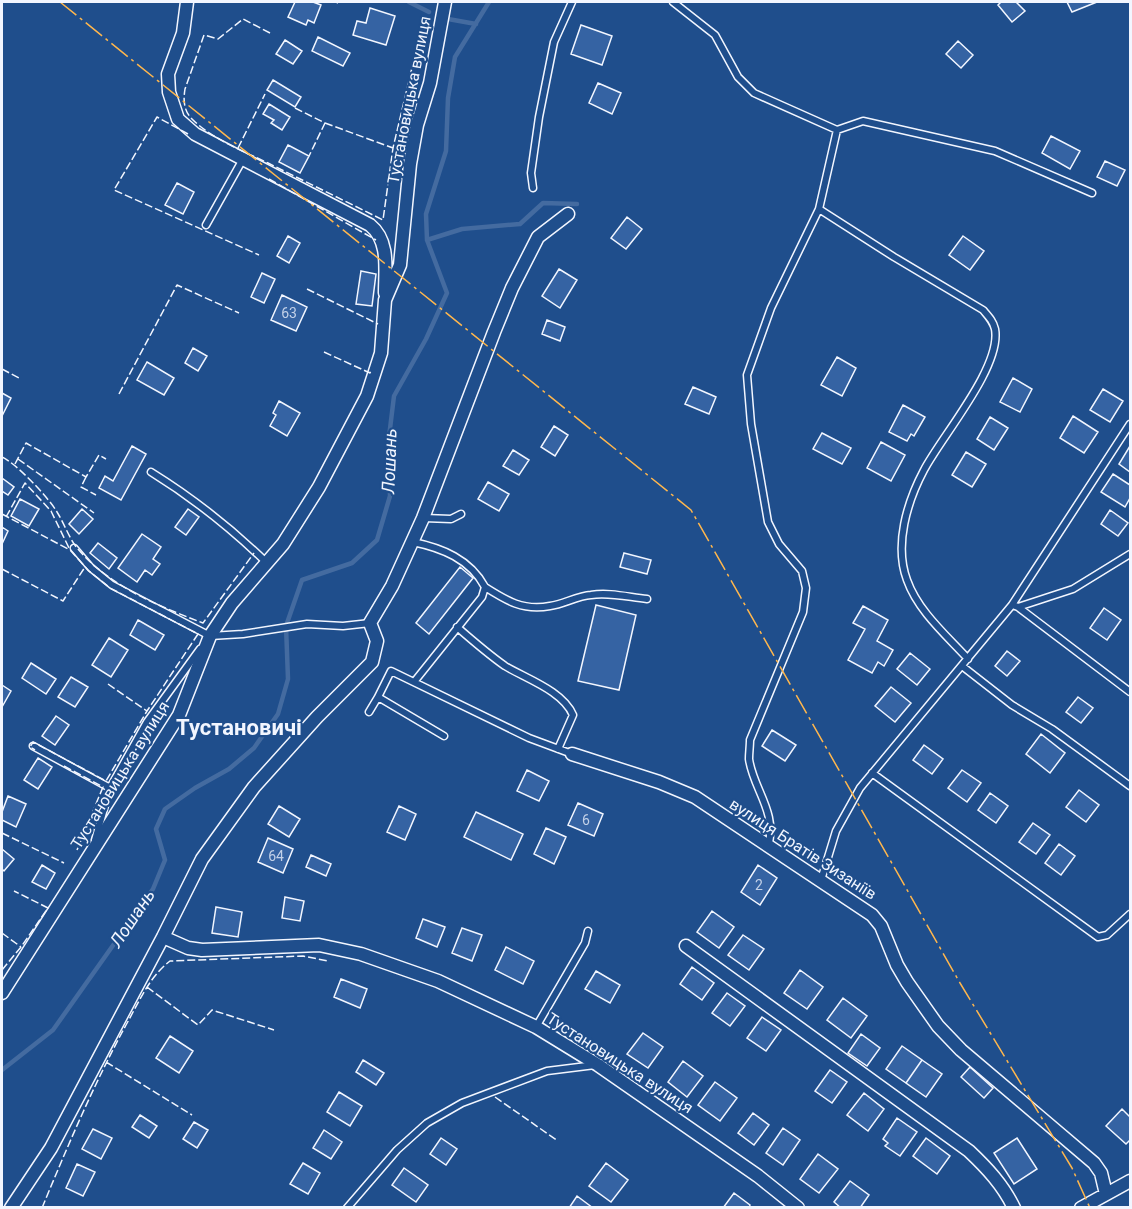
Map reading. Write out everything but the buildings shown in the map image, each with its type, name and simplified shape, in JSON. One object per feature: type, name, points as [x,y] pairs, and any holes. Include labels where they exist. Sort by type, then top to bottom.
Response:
[{"type":"street","points":[[187,2],[183,33],[168,74],[169,92],[178,119],[195,134],[376,230],[382,240],[385,253],[385,300]]},
{"type":"street","name":"Тустановицька вулиця","points":[[2,993],[179,715],[210,636],[232,603],[283,544],[319,487],[367,396],[381,353],[385,300],[400,265],[410,164],[417,125],[430,83],[445,2]]},
{"type":"street","points":[[11,1208],[51,1148],[202,859],[254,787],[317,717],[372,662],[377,641],[370,623],[392,586],[423,518],[512,288],[537,237],[568,214]]},
{"type":"street","name":"вулиця Братів Зизаніїв","points":[[572,754],[680,790],[694,797],[872,915],[881,926],[897,965],[907,982],[938,1026],[961,1050],[1094,1163],[1101,1173],[1106,1194]]},
{"type":"street","name":"Тустановицька вулиця","points":[[163,937],[188,948],[202,950],[319,945],[361,954],[438,981],[536,1027],[598,1065],[758,1176],[798,1208]]},
{"type":"street","points":[[686,946],[969,1151],[1005,1191],[1014,1208]]},
{"type":"street","points":[[1081,1208],[1131,1181]]},
{"type":"lane","points":[[533,188],[531,172],[554,42],[572,2]]},
{"type":"lane","points":[[673,2],[715,35],[738,77],[754,93],[837,130],[863,121],[995,151],[1092,193]]},
{"type":"lane","points":[[768,847],[771,837],[769,816],[749,760],[750,740],[803,612],[805,580],[802,571],[779,544],[768,522],[751,424],[747,375],[771,308],[819,209],[837,130]]},
{"type":"lane","points":[[206,225],[243,159]]},
{"type":"lane","points":[[819,209],[983,310],[992,321],[996,332],[985,371],[923,472],[905,522],[902,545],[903,566],[912,592],[928,614],[968,659]]},
{"type":"lane","points":[[821,880],[836,831],[860,788],[1015,606],[1131,424]]},
{"type":"lane","points":[[151,472],[174,486],[246,542],[267,563]]},
{"type":"lane","points":[[423,518],[451,519],[461,514]]},
{"type":"lane","points":[[412,542],[432,546],[463,561],[478,575],[485,587],[512,604],[533,607],[550,606],[588,595],[603,594],[647,599]]},
{"type":"lane","points":[[74,548],[91,568],[112,585],[210,636],[243,634],[307,624],[343,626],[370,623]]},
{"type":"lane","points":[[1015,606],[1073,589],[1131,555]]},
{"type":"lane","points":[[414,682],[482,597],[485,587]]},
{"type":"lane","points":[[1015,606],[1131,692]]},
{"type":"lane","points":[[457,627],[504,665],[552,693],[569,706],[573,715],[558,749]]},
{"type":"lane","points":[[90,855],[110,788],[147,722],[210,636]]},
{"type":"lane","points":[[963,666],[1012,705],[1052,729],[1131,786]]},
{"type":"lane","points":[[369,712],[391,671],[529,738],[572,754]]},
{"type":"lane","points":[[378,697],[444,736]]},
{"type":"lane","points":[[33,746],[110,788]]},
{"type":"lane","points":[[872,773],[1098,937],[1107,935],[1131,914]]},
{"type":"lane","points":[[536,1027],[585,943],[588,931]]},
{"type":"lane","points":[[347,1208],[397,1150],[427,1123],[462,1103],[547,1071],[598,1065]]},
{"type":"waterway","points":[[409,2],[429,12]]},
{"type":"waterway","name":"Лошань","points":[[2,1070],[53,1030],[153,889],[165,860],[156,829],[165,809],[195,788],[229,769],[254,748],[278,714],[288,679],[286,626],[302,580],[352,563],[377,540],[390,496],[389,437],[394,396],[426,339],[447,293],[427,240],[426,214],[446,151],[448,98],[455,57],[489,2]]},
{"type":"waterway","points":[[448,19],[476,24]]},
{"type":"waterway","points":[[427,240],[462,229],[520,224],[543,203],[577,204]]},
{"type":"fence","points":[[270,33],[243,19],[218,39],[204,35],[185,89],[184,102],[187,113],[209,133],[228,144],[383,220],[393,148],[419,38]]},
{"type":"fence","points":[[238,148],[265,94]]},
{"type":"fence","points":[[295,108],[325,123],[309,156]]},
{"type":"fence","points":[[188,134],[157,117],[114,190],[259,255]]},
{"type":"fence","points":[[325,123],[393,148]]},
{"type":"fence","points":[[269,179],[376,240]]},
{"type":"fence","points":[[119,394],[177,285],[239,313]]},
{"type":"fence","points":[[307,289],[378,324]]},
{"type":"fence","points":[[324,352],[370,373],[371,370]]},
{"type":"fence","points":[[2,369],[19,378]]},
{"type":"fence","points":[[15,464],[26,443],[86,477],[99,455],[106,459]]},
{"type":"fence","points":[[2,457],[40,490],[57,512],[77,548],[104,573],[152,602],[203,623],[254,553]]},
{"type":"fence","points":[[18,459],[94,513]]},
{"type":"fence","points":[[86,477],[81,487],[96,495]]},
{"type":"fence","points":[[6,517],[25,483],[51,511],[70,550],[89,571],[110,588],[198,634],[147,711],[106,781],[33,742],[30,747],[35,750]]},
{"type":"fence","points":[[2,514],[70,550]]},
{"type":"fence","points":[[2,569],[63,601],[85,567]]},
{"type":"fence","points":[[108,684],[147,711]]},
{"type":"fence","points":[[64,766],[103,787],[77,850]]},
{"type":"fence","points":[[2,833],[64,863]]},
{"type":"fence","points":[[2,970],[48,908],[14,891]]},
{"type":"fence","points":[[2,933],[21,947]]},
{"type":"fence","points":[[42,1208],[114,1047],[145,990],[163,967],[170,961],[303,956],[328,961]]},
{"type":"fence","points":[[147,987],[198,1025],[212,1010],[274,1030]]},
{"type":"fence","points":[[106,1062],[192,1115]]},
{"type":"fence","points":[[495,1097],[558,1141]]},
{"type":"power","points":[[60,2],[691,510],[960,983],[1072,1168],[1090,1208]]},
{"type":"district","name":"Тустановичі","points":[[239,727]]}]
